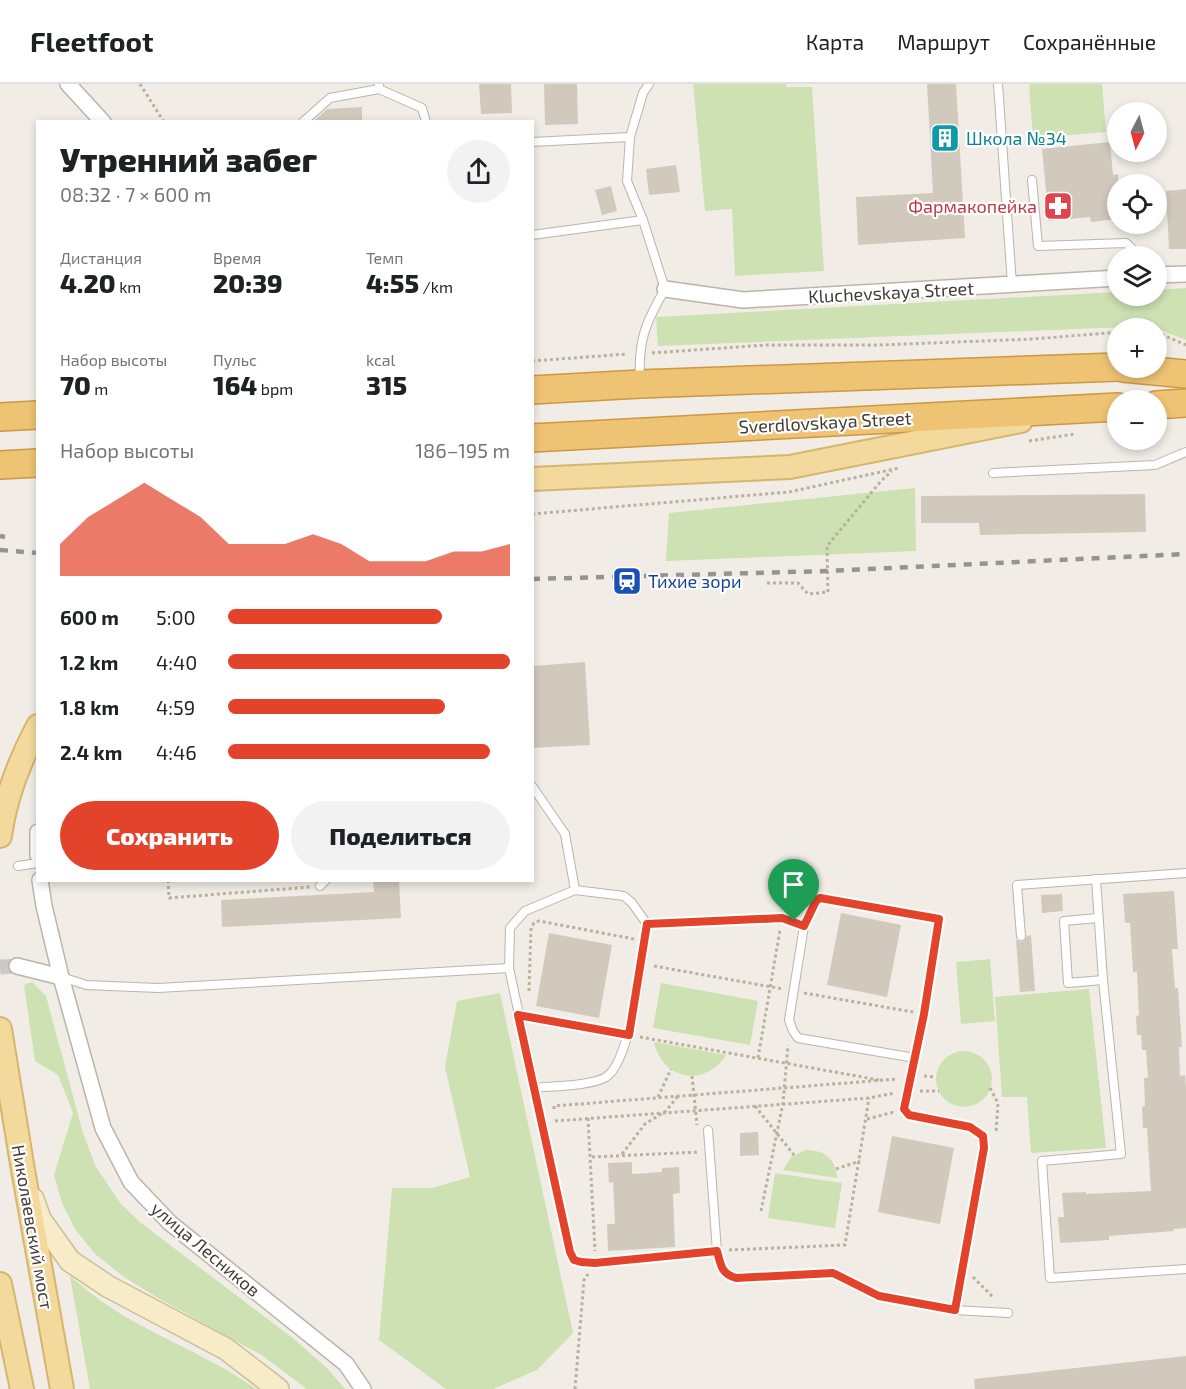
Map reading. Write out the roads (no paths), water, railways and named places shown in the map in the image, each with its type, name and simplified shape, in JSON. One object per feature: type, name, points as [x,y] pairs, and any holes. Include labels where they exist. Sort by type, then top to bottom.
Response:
[{"type":"highway","points":[[534,390],[1107,367]]},
{"type":"highway","points":[[1167,372],[1186,374]]},
{"type":"highway","points":[[1167,404],[1186,403]]},
{"type":"highway","name":"Sverdlovskaya Street","points":[[534,438],[1107,407]]},
{"type":"highway","points":[[0,417],[36,415]]},
{"type":"highway","points":[[0,465],[36,463]]},
{"type":"main road","points":[[0,406],[36,406]]},
{"type":"main road","points":[[537,479],[790,467],[1090,408]]},
{"type":"main road","points":[[0,836],[3,815],[28,745],[36,730]]},
{"type":"main road","name":"Николаевский мост","points":[[0,1029],[62,1389]]},
{"type":"main road","points":[[23,1170],[40,1220],[70,1261],[109,1287],[226,1349],[278,1389]]},
{"type":"main road","points":[[0,1284],[22,1389]]},
{"type":"street","points":[[68,84],[100,120]]},
{"type":"street","points":[[1167,274],[1186,274]]},
{"type":"street","name":"Kluchevskaya Street","points":[[664,289],[743,300],[1107,279]]},
{"type":"street","name":"улица Лесников","points":[[40,882],[61,977],[103,1128],[131,1182],[170,1223],[346,1365],[363,1389]]},
{"type":"street","points":[[17,966],[61,977]]},
{"type":"lane","points":[[640,384],[639,354],[648,318],[664,289],[643,220],[627,181],[630,137],[643,93],[649,84]]},
{"type":"lane","points":[[998,84],[1012,285]]},
{"type":"lane","points":[[305,120],[330,98],[379,87],[422,108],[425,120]]},
{"type":"lane","points":[[534,142],[630,137]]},
{"type":"lane","points":[[1032,180],[1038,246],[1126,243],[1129,246]]},
{"type":"lane","points":[[534,235],[643,220]]},
{"type":"lane","points":[[993,473],[1155,465],[1186,452]]},
{"type":"lane","points":[[534,789],[565,834],[575,890]]},
{"type":"lane","points":[[18,866],[36,863]]},
{"type":"lane","points":[[1021,936],[1017,885],[1186,873]]},
{"type":"lane","points":[[1096,879],[1103,980],[1120,1154],[1042,1161],[1050,1278],[1186,1269]]},
{"type":"lane","points":[[533,1088],[597,1081],[612,1072],[629,1035],[647,924],[624,896],[575,890],[525,911],[510,928],[508,968],[533,1088],[570,1252],[574,1260],[595,1263],[717,1251]]},
{"type":"lane","points":[[647,924],[782,918],[804,926],[789,1020],[798,1038],[915,1058]]},
{"type":"lane","points":[[1098,918],[1064,921],[1068,983],[1103,980]]},
{"type":"lane","points":[[939,919],[924,1014],[904,1109],[909,1115],[970,1127],[983,1136],[984,1148],[955,1310]]},
{"type":"lane","points":[[61,977],[86,985],[159,988],[508,968]]},
{"type":"lane","points":[[708,1130],[717,1251],[722,1271],[728,1276],[736,1278],[833,1273],[879,1296],[955,1310],[1008,1313]]},
{"type":"tunnel","points":[[0,967],[17,966]]},
{"type":"railway","points":[[0,536],[5,537]]},
{"type":"railway","points":[[0,550],[36,553]]},
{"type":"railway","points":[[534,579],[827,571],[1186,554]]},
{"type":"place","name":"Школа №34","points":[[945,138]]},
{"type":"place","name":"Фармакопейка","points":[[1058,206]]},
{"type":"place","name":"Тихие зори","points":[[627,581]]}]
